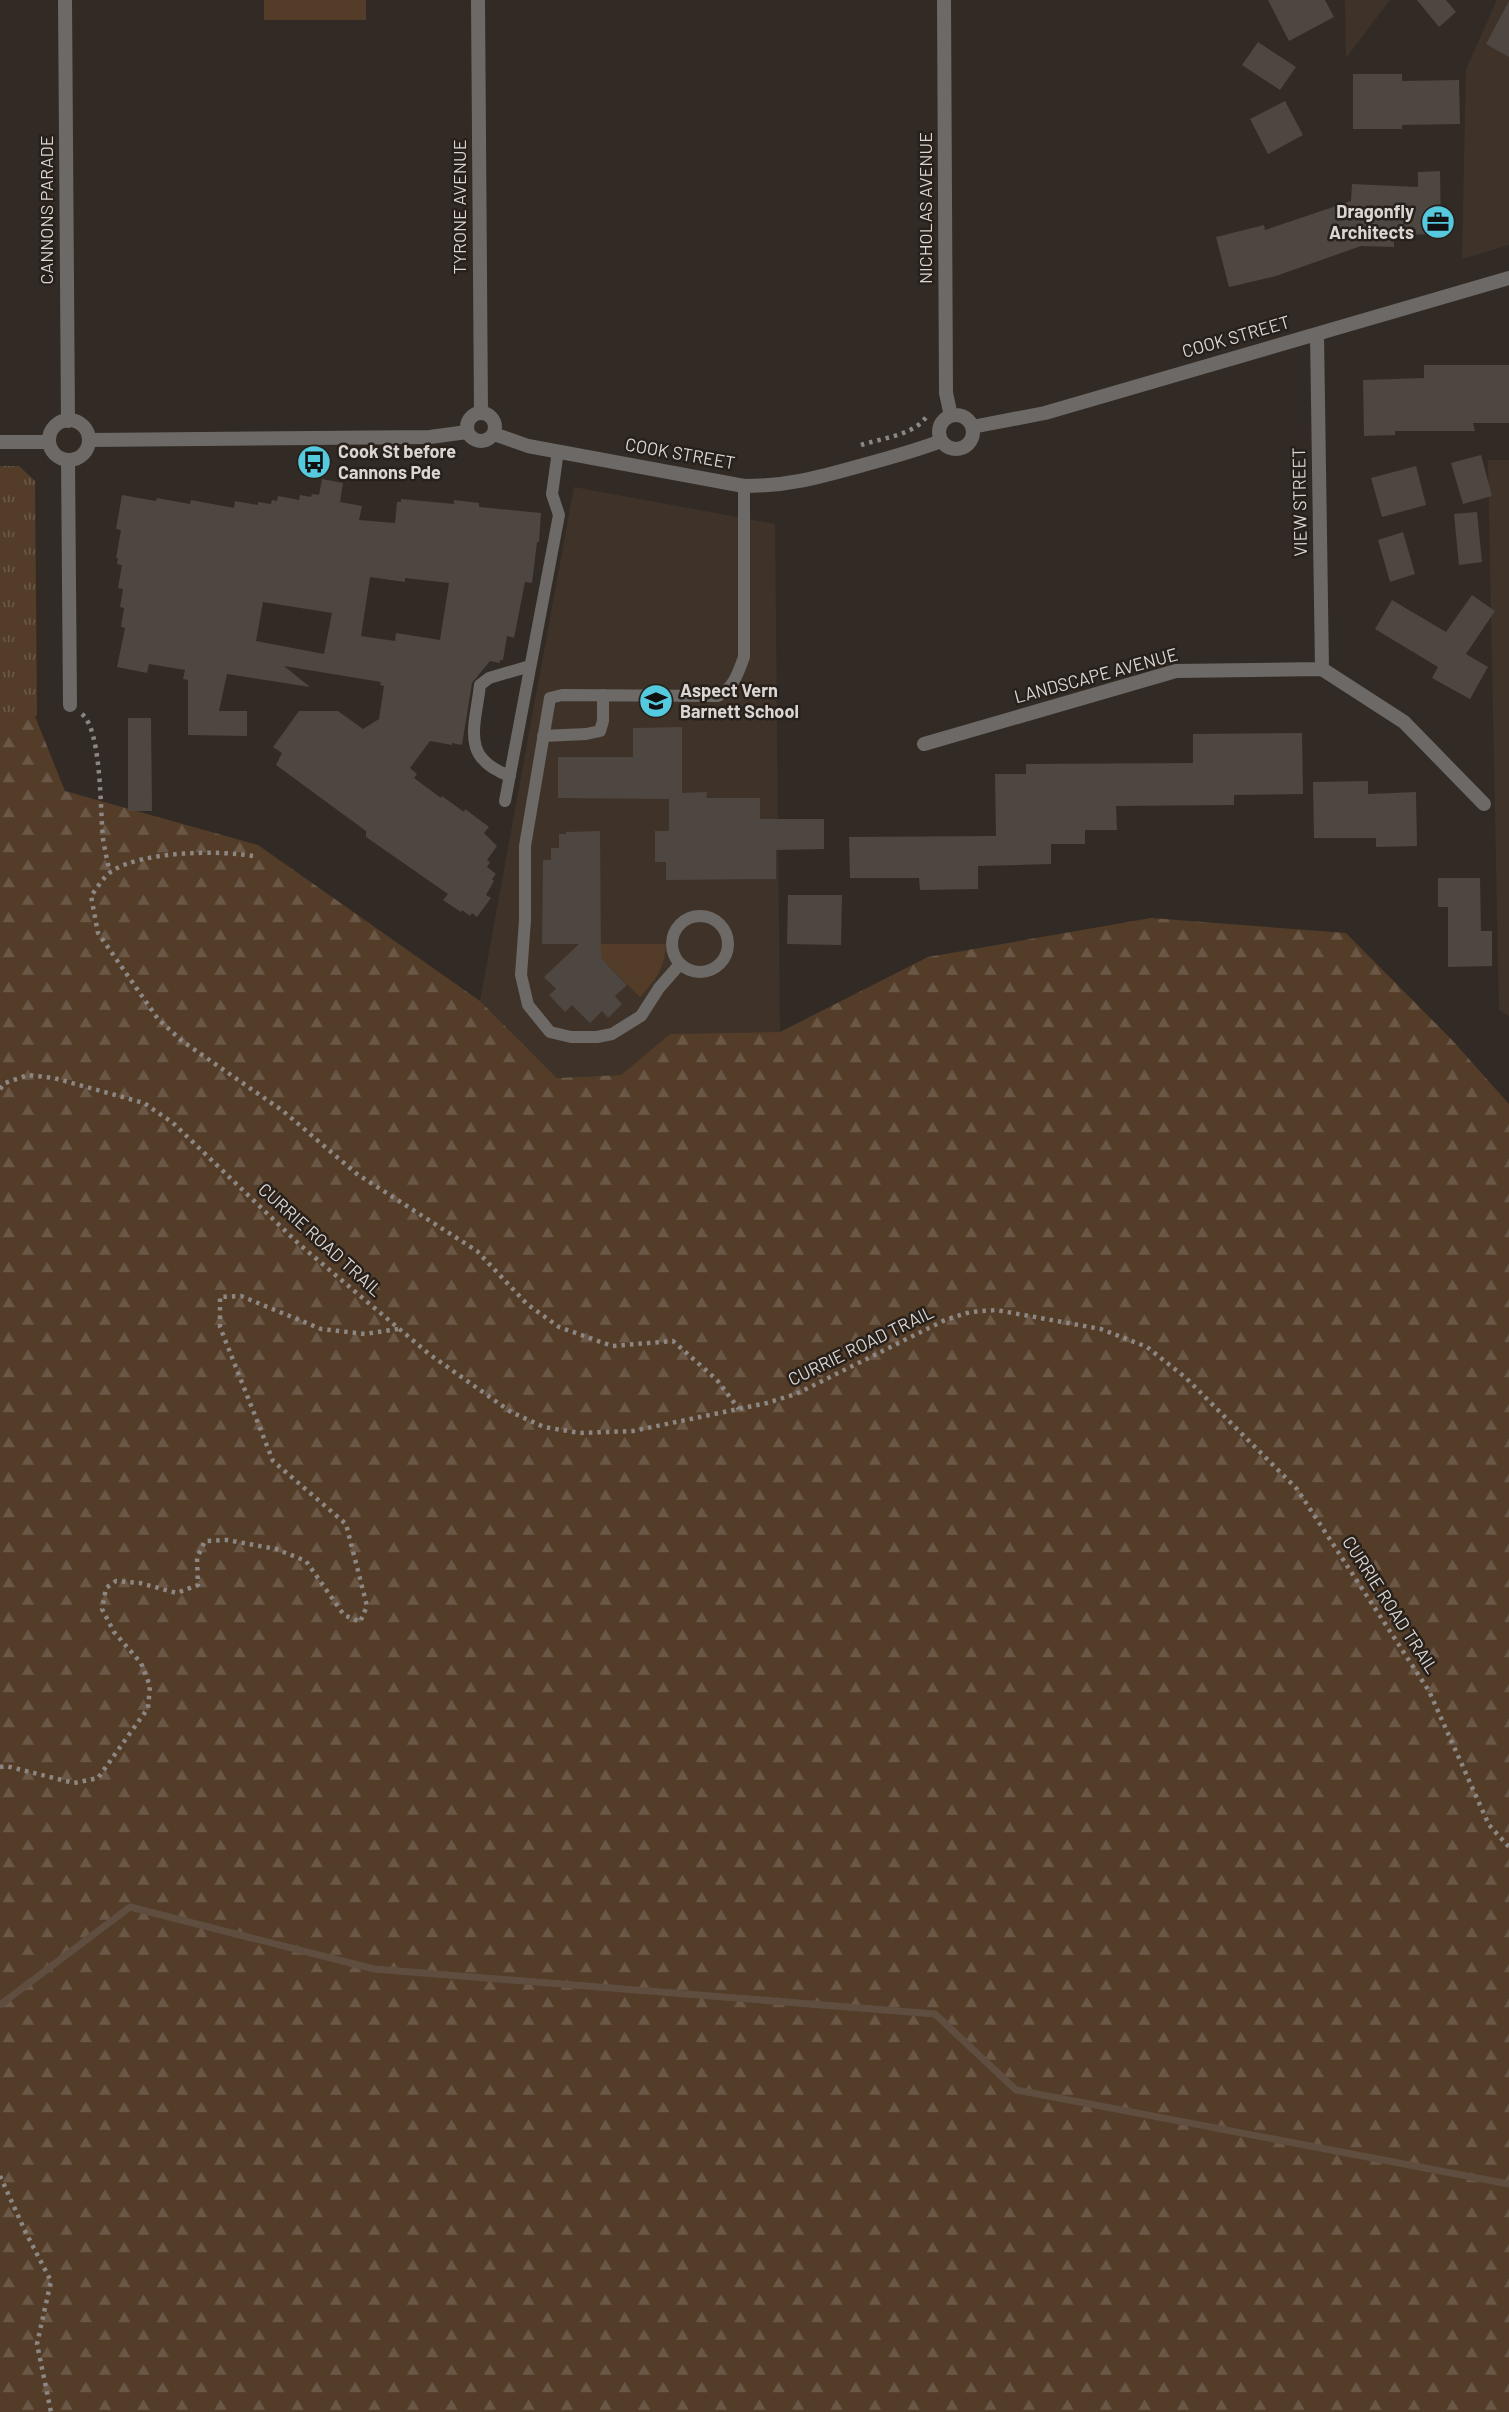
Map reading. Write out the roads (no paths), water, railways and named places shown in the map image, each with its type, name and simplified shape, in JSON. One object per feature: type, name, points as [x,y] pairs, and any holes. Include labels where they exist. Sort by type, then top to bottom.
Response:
[{"type":"street","name":"CANNONS PARADE","points":[[65,0],[68,421]]},
{"type":"street","name":"TYRONE AVENUE","points":[[478,0],[481,413]]},
{"type":"street","name":"NICHOLAS AVENUE","points":[[944,0],[946,393],[951,416]]},
{"type":"street","name":"COOK STREET","points":[[972,427],[1045,413],[1509,278]]},
{"type":"street","name":"VIEW STREET","points":[[1317,334],[1322,669]]},
{"type":"street","points":[[481,413],[493,420],[494,434],[487,441],[473,440],[467,432],[469,419],[481,413]]},
{"type":"street","points":[[951,416],[966,418],[972,427],[972,438],[960,449],[949,448],[939,436],[942,421],[951,416]]},
{"type":"street","points":[[68,421],[74,421],[85,428],[89,440],[82,455],[68,460],[55,455],[49,442],[53,428],[68,421]]},
{"type":"street","points":[[89,440],[430,437],[467,432]]},
{"type":"street","name":"COOK STREET","points":[[494,434],[528,446],[744,486],[775,486],[800,482],[912,452],[941,441]]},
{"type":"street","points":[[0,442],[49,442]]},
{"type":"street","points":[[68,460],[70,705]]},
{"type":"street","points":[[1322,669],[1404,722],[1484,804]]},
{"type":"street","name":"LANDSCAPE AVENUE","points":[[924,744],[1176,671],[1322,669]]},
{"type":"lane","points":[[505,802],[559,515],[552,494],[558,451]]},
{"type":"lane","points":[[680,964],[659,988],[641,1016],[612,1034],[571,1037],[550,1032],[528,1005],[521,975],[525,920],[525,846],[550,698],[562,695],[718,696],[737,678],[744,657],[744,486]]},
{"type":"lane","points":[[510,776],[493,770],[478,755],[474,736],[480,685],[489,678],[530,666]]},
{"type":"lane","points":[[544,736],[586,734],[600,730],[603,721],[603,695]]},
{"type":"lane","points":[[693,916],[703,916],[721,924],[729,942],[728,952],[716,968],[698,972],[680,964],[672,946],[677,927],[693,916]]},
{"type":"waterway","points":[[0,2005],[130,1907],[374,1969],[935,2014],[1016,2090],[1509,2184]]},
{"type":"place","name":"Dragonfly Architects","points":[[1438,222]]},
{"type":"place","name":"Cook St before Cannons Pde","points":[[314,462]]},
{"type":"place","name":"Aspect Vern Barnett School","points":[[656,701]]}]
